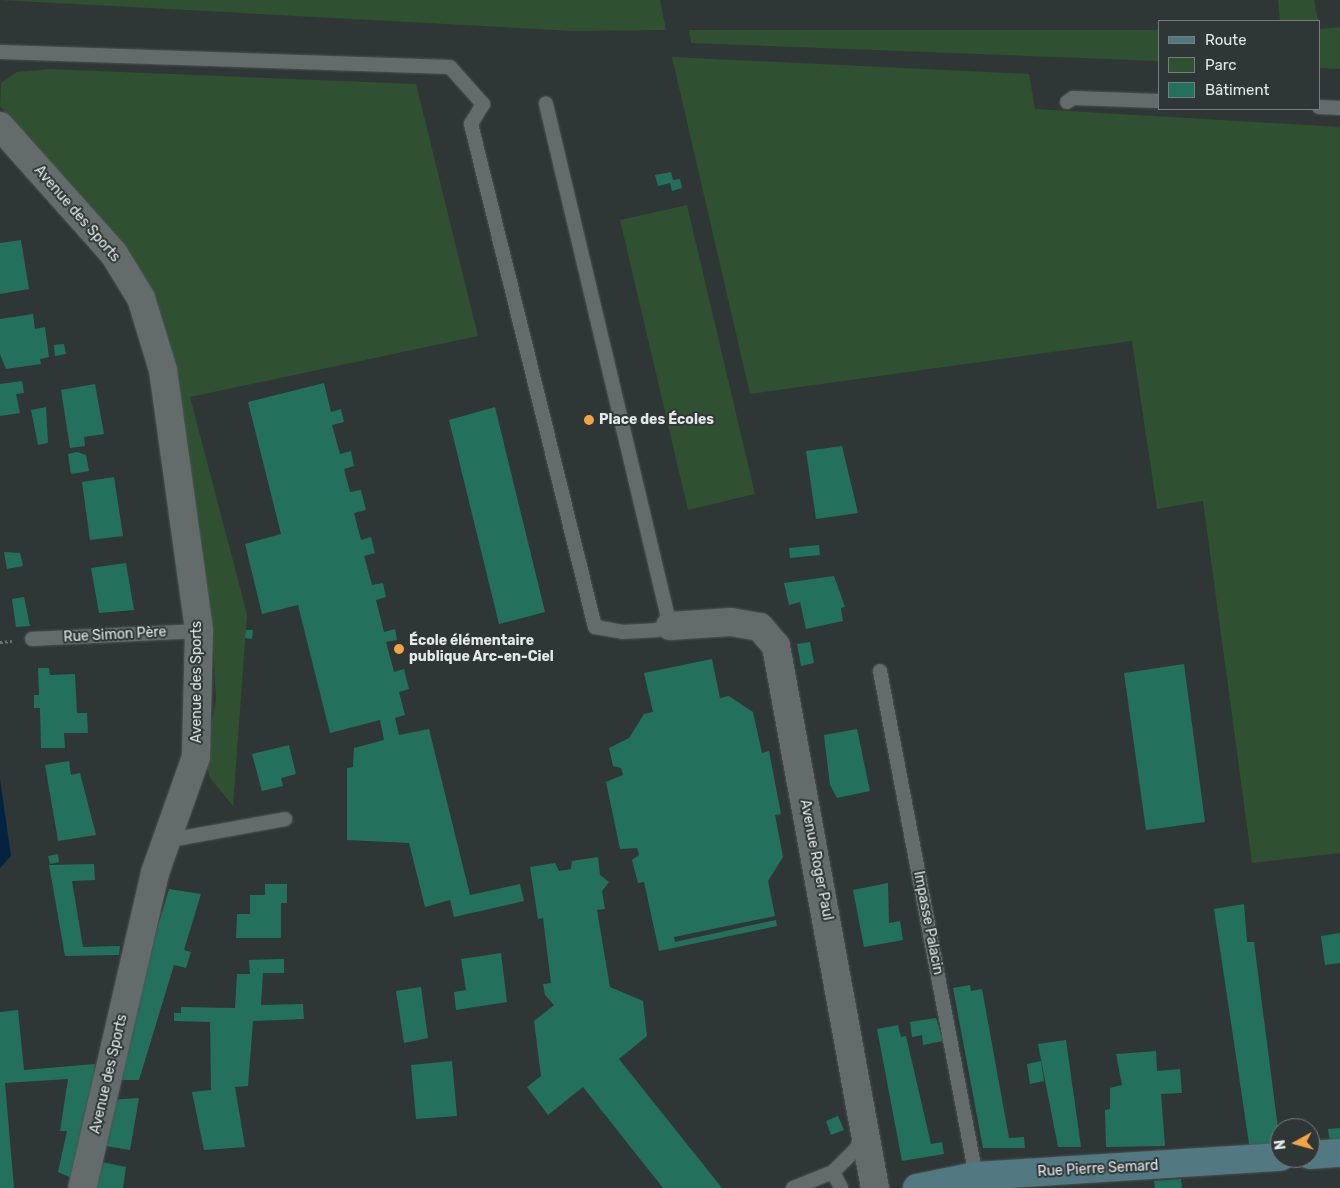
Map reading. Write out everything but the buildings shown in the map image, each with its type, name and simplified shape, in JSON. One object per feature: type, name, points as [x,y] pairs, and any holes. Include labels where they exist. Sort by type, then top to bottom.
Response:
[{"type":"main road","points":[[1320,1154],[1340,1153]]},
{"type":"main road","name":"Rue Pierre Semard","points":[[927,1187],[976,1176],[1270,1158]]},
{"type":"street","name":"Avenue des Sports","points":[[0,126],[114,254],[141,298],[163,370],[199,631],[196,758],[170,840],[155,873],[82,1188]]},
{"type":"street","name":"Avenue Roger Paul","points":[[670,626],[731,622],[760,628],[776,646],[875,1188]]},
{"type":"lane","points":[[0,52],[450,67],[483,104],[471,124],[595,627],[622,632],[670,626],[546,104]]},
{"type":"lane","points":[[1067,102],[1073,98],[1158,101]]},
{"type":"lane","points":[[1320,107],[1340,108]]},
{"type":"lane","name":"Rue Simon Père","points":[[32,639],[199,631]]},
{"type":"lane","name":"Impasse Palacin","points":[[880,671],[976,1176]]},
{"type":"lane","points":[[170,840],[284,819]]},
{"type":"lane","points":[[793,1188],[834,1172],[857,1148],[864,1122]]},
{"type":"lane","points":[[834,1172],[841,1188]]},
{"type":"green space","points":[[0,0],[660,0],[666,30],[574,31]]},
{"type":"green space","points":[[1278,0],[1314,0],[1318,20],[1280,20]]},
{"type":"green space","points":[[1340,27],[1340,69],[1320,68],[1320,29]]},
{"type":"green space","points":[[689,30],[1158,30],[1158,61],[691,43]]},
{"type":"green space","points":[[672,57],[1029,74],[1035,109],[1340,127],[1340,853],[1252,863],[1203,501],[1157,509],[1132,341],[750,394]]},
{"type":"green space","points":[[49,69],[416,84],[478,336],[190,397],[247,614],[233,806],[210,778],[205,758],[216,701],[212,620],[174,374],[142,275],[106,225],[0,106],[1,83],[17,72]]},
{"type":"green space","points":[[687,205],[755,494],[688,510],[620,220]]},
{"type":"water","points":[[0,779],[11,856],[0,868]]},
{"type":"place","name":"Place des Écoles","points":[[589,420]]},
{"type":"place","name":"École élémentaire publique Arc-en-Ciel","points":[[399,649]]}]
